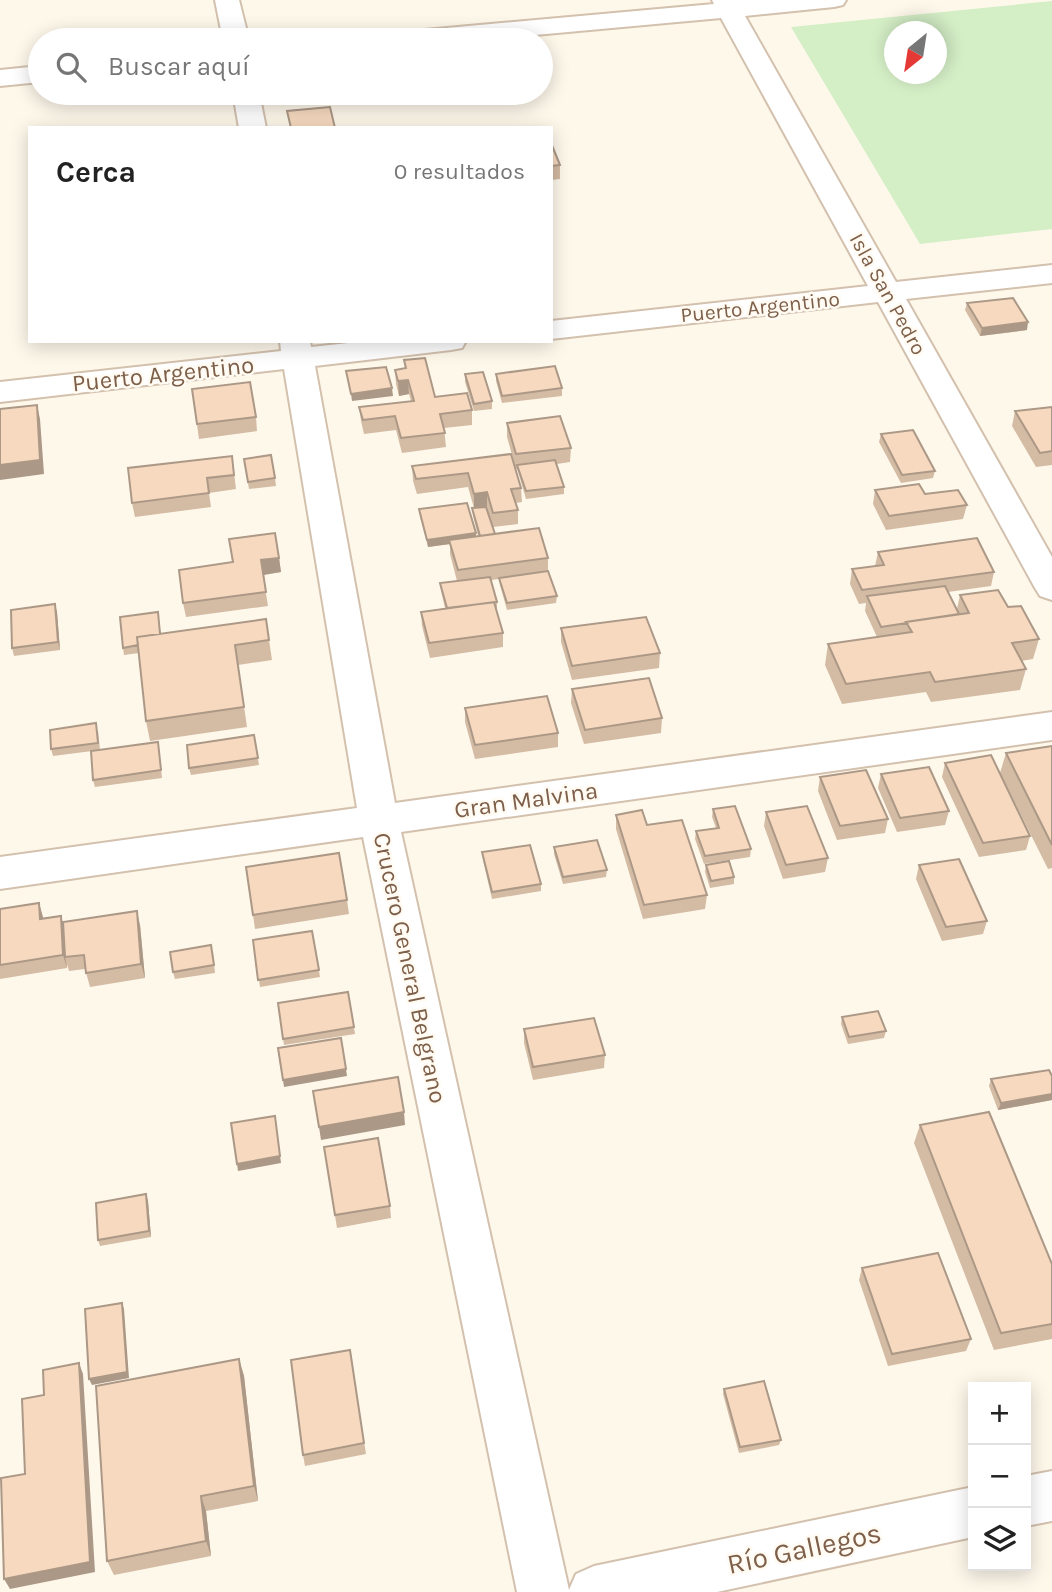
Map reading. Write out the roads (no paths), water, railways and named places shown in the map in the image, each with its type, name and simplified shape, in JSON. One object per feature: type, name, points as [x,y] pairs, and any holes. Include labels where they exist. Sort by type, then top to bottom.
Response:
[{"type":"street","points":[[227,0],[233,28]]},
{"type":"street","points":[[513,28],[727,5],[834,0]]},
{"type":"street","name":"Isla San Pedro","points":[[727,5],[1052,588]]},
{"type":"street","points":[[0,78],[28,75]]},
{"type":"street","points":[[248,105],[253,126]]},
{"type":"street","name":"Puerto Argentino","points":[[553,330],[1052,274]]},
{"type":"street","name":"Puerto Argentino","points":[[0,392],[297,350],[417,343]]},
{"type":"street","name":"Crucero General Belgrano","points":[[297,350],[379,821],[543,1592]]},
{"type":"street","name":"Gran Malvina","points":[[0,873],[1052,726]]},
{"type":"street","points":[[1031,1500],[1052,1496]]},
{"type":"street","name":"Río Gallegos","points":[[594,1592],[968,1513]]}]
